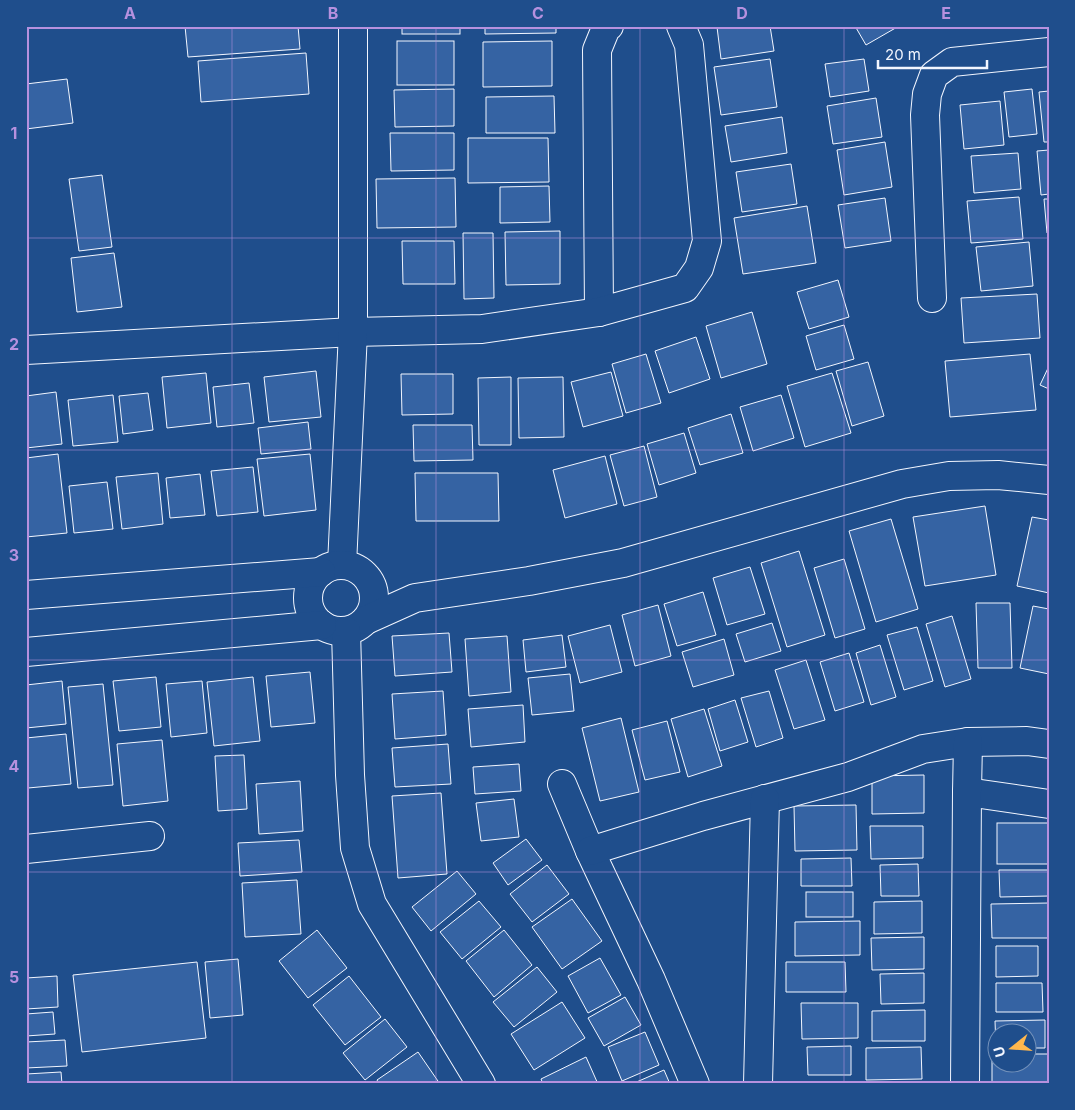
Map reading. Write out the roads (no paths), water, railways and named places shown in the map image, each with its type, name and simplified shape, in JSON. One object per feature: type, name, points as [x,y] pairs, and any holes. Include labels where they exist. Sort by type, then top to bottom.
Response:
[{"type":"street","points":[[342,570],[353,332],[353,26]]},
{"type":"street","points":[[600,312],[597,50],[606,28],[609,26]]},
{"type":"street","points":[[26,350],[353,332],[482,328],[600,312],[685,288],[699,268],[706,241],[689,45],[681,26]]},
{"type":"street","points":[[932,298],[925,115],[926,94],[934,75],[952,62],[1049,52]]},
{"type":"street","points":[[26,652],[345,625],[415,598],[529,582],[623,563],[902,484],[949,476],[998,475],[1049,480]]},
{"type":"street","points":[[26,595],[342,570],[415,598]]},
{"type":"street","points":[[342,570],[371,584],[374,596],[373,609],[345,625],[313,616],[309,605],[309,592],[313,581],[342,570]]},
{"type":"street","points":[[345,625],[350,775],[355,848],[372,904],[481,1084]]},
{"type":"street","points":[[590,851],[765,799],[848,777],[923,749],[968,742],[1049,744]]},
{"type":"street","points":[[965,1084],[968,742]]},
{"type":"street","points":[[562,784],[590,851],[650,980],[695,1084]]},
{"type":"street","points":[[967,792],[1049,804]]},
{"type":"street","points":[[758,1084],[765,799]]},
{"type":"street","points":[[26,849],[150,836]]}]
